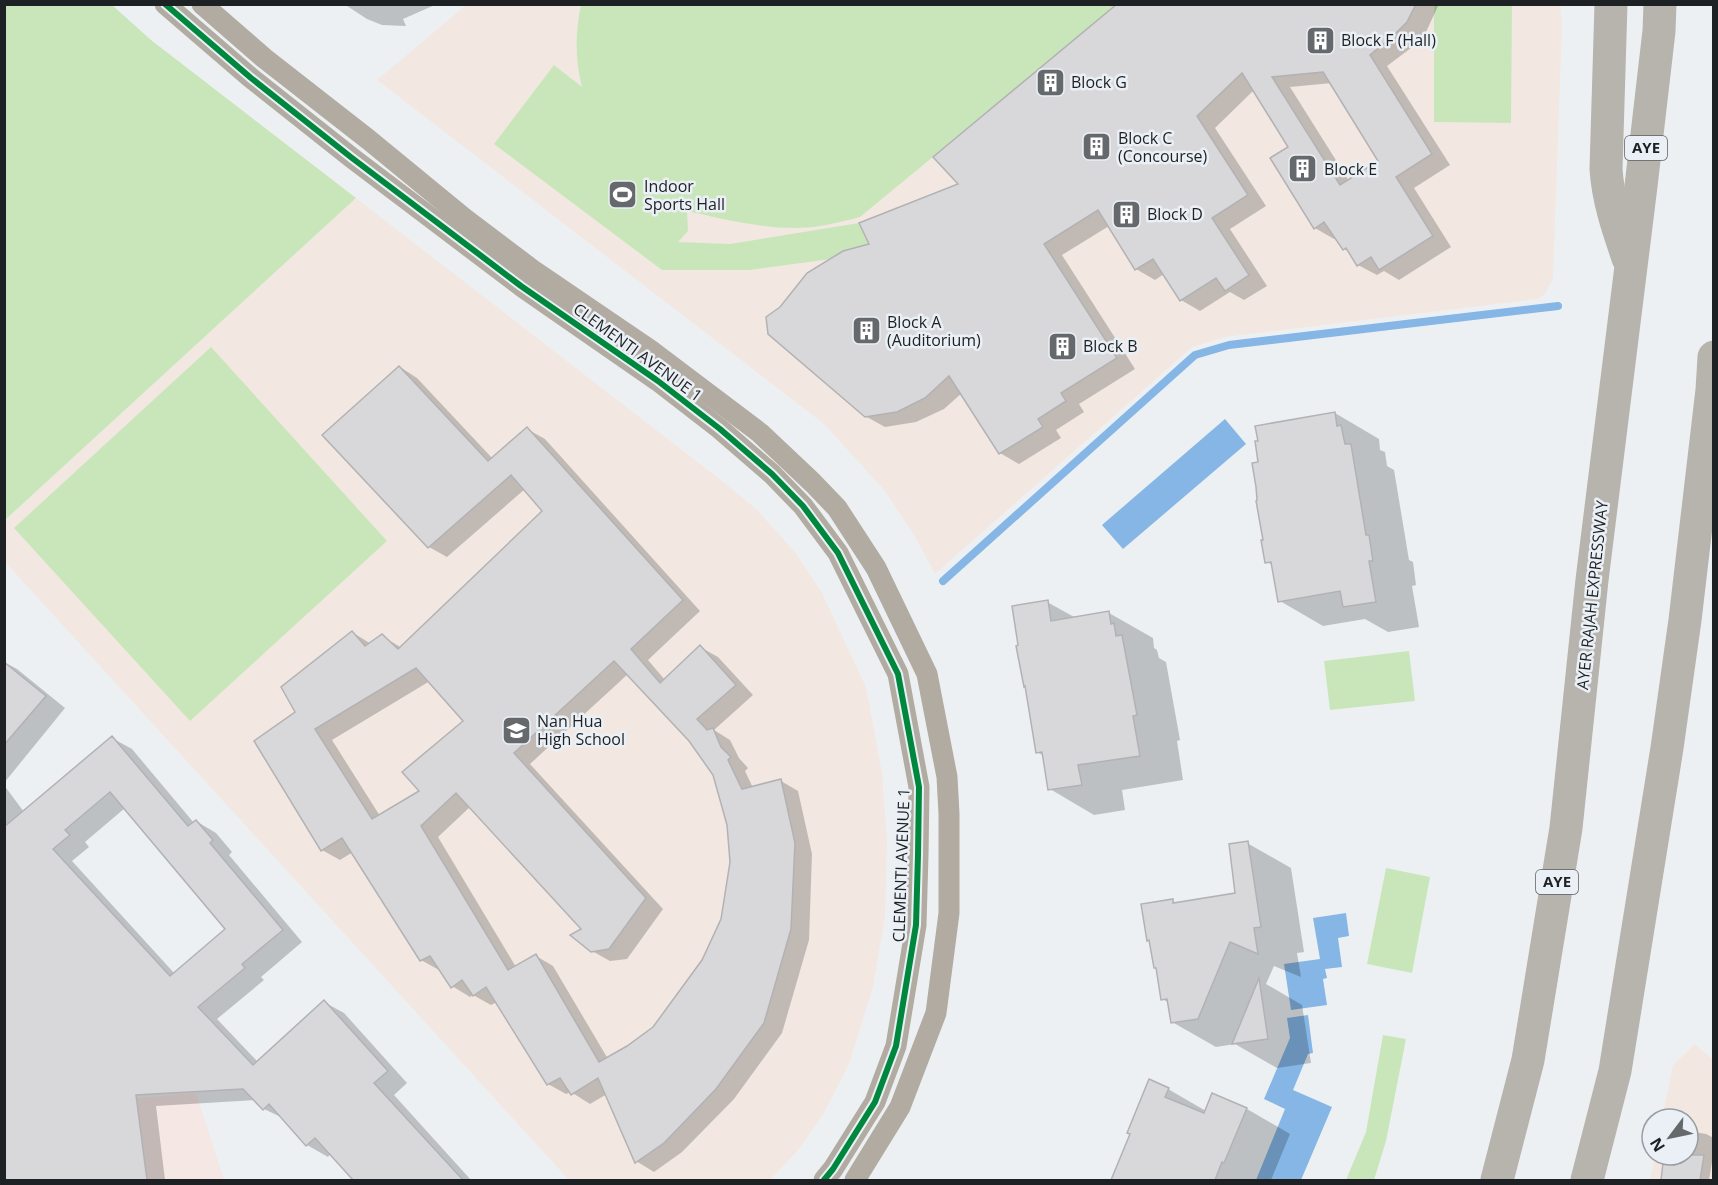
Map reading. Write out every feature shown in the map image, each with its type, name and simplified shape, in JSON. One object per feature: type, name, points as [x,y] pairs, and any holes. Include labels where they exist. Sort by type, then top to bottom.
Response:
[{"type":"highway","points":[[1611,4],[1607,185],[1616,224],[1631,265]]},
{"type":"highway","name":"AYER RAJAH EXPRESSWAY","points":[[1497,1180],[1527,1060],[1566,828],[1592,580],[1659,31],[1659,4]]},
{"type":"highway","points":[[1587,1180],[1615,1071],[1661,783],[1685,620],[1713,387],[1713,357]]},
{"type":"street","name":"CLEMENTI AVENUE 1","points":[[165,4],[251,78],[352,158],[521,286],[658,381],[720,429],[772,474],[803,506],[838,553],[898,674],[919,788],[918,855],[916,926],[896,1046],[875,1102],[824,1180]]},
{"type":"street","name":"CLEMENTI AVENUE 1","points":[[202,4],[264,58],[464,218],[534,271],[653,352],[760,433],[837,508],[872,560],[927,674],[947,777],[949,913],[936,1013],[900,1107],[855,1180]]},
{"type":"street","points":[[653,352],[652,366],[658,381]]},
{"type":"street","points":[[918,855],[948,858]]},
{"type":"shaded area","points":[[466,5],[1560,5],[1562,24],[1553,279],[1545,294],[1538,299],[1225,337],[1192,347],[935,574],[914,535],[885,491],[824,424],[377,80]]},
{"type":"shaded area","name":"Nan Hua High School","points":[[356,198],[756,509],[795,552],[821,591],[866,687],[882,773],[887,841],[885,917],[873,987],[849,1064],[823,1115],[799,1149],[770,1180],[569,1180],[5,562],[5,520]]},
{"type":"shaded area","points":[[1695,1044],[1713,1060],[1713,1180],[1650,1180],[1653,1167],[1700,1167],[1700,1107],[1664,1107],[1673,1065]]},
{"type":"shaded area","points":[[196,1093],[224,1180],[5,1180],[4,1144],[43,1106]]},
{"type":"green space","points":[[5,4],[112,5],[151,40],[356,198],[5,520]]},
{"type":"green space","points":[[581,5],[1117,5],[860,217],[820,226],[788,228],[770,227],[687,211],[688,231],[678,242],[730,244],[859,223],[869,244],[843,251],[831,259],[749,270],[662,270],[494,144],[554,65],[582,87],[577,46]]},
{"type":"green space","points":[[1434,5],[1512,5],[1511,123],[1434,122]]},
{"type":"green space","points":[[211,347],[387,541],[190,721],[14,528]]},
{"type":"green space","points":[[1409,651],[1415,701],[1330,710],[1324,661]]},
{"type":"green space","points":[[1386,868],[1430,877],[1412,973],[1367,964]]},
{"type":"green space","points":[[1383,1035],[1406,1039],[1386,1141],[1374,1180],[1346,1180],[1366,1132]]},
{"type":"water","points":[[1225,419],[1246,444],[1123,549],[1102,525]]},
{"type":"water","points":[[1346,913],[1349,936],[1338,938],[1342,967],[1325,969],[1327,978],[1323,979],[1327,1005],[1291,1010],[1284,964],[1320,959],[1313,918]]},
{"type":"water","points":[[1308,1015],[1313,1053],[1308,1054],[1293,1090],[1332,1107],[1301,1180],[1256,1180],[1285,1109],[1264,1099],[1290,1038],[1287,1018]]},
{"type":"building","points":[[1117,4],[1416,4],[1407,22],[1370,55],[1432,154],[1396,177],[1433,236],[1379,270],[1371,257],[1357,266],[1346,248],[1343,250],[1324,222],[1314,229],[1270,158],[1288,147],[1242,73],[1197,116],[1248,195],[1212,218],[1249,275],[1225,291],[1216,278],[1180,301],[1153,259],[1135,270],[1098,210],[1044,244],[1117,358],[1061,393],[1066,401],[1038,419],[1043,427],[999,454],[949,376],[925,398],[897,412],[865,417],[768,334],[766,317],[780,307],[807,273],[843,251],[869,244],[859,223],[958,184],[933,157]],"holes":[[[1323,72],[1378,161],[1340,185],[1272,77]]]},
{"type":"building","points":[[399,366],[488,461],[527,427],[683,600],[631,649],[660,683],[700,645],[736,685],[697,719],[707,730],[713,728],[721,747],[731,757],[728,760],[742,789],[781,779],[795,843],[791,929],[764,1023],[716,1089],[664,1143],[635,1163],[598,1078],[571,1095],[560,1078],[547,1085],[486,987],[473,996],[462,980],[451,988],[430,956],[420,961],[342,838],[321,851],[254,741],[295,712],[281,687],[352,631],[365,646],[382,634],[398,649],[542,511],[511,475],[428,548],[322,435]],"holes":[[[614,661],[689,741],[713,775],[727,825],[730,862],[721,919],[702,960],[653,1027],[627,1046],[599,1062],[536,954],[508,970],[421,826],[456,793],[581,929],[570,935],[591,952],[609,949],[646,898],[514,753]],[[416,668],[463,721],[402,772],[419,791],[372,819],[315,729]]]},
{"type":"building","points":[[1335,412],[1337,426],[1341,425],[1345,444],[1351,444],[1366,535],[1369,535],[1373,561],[1369,561],[1376,602],[1343,607],[1340,591],[1278,602],[1271,562],[1265,563],[1261,540],[1263,540],[1252,463],[1258,462],[1255,426]]},
{"type":"building","points":[[1048,600],[1051,621],[1109,611],[1116,636],[1122,635],[1137,715],[1133,716],[1140,756],[1078,765],[1082,785],[1048,790],[1042,752],[1036,753],[1016,646],[1018,645],[1012,606]]},
{"type":"building","points":[[4,662],[46,696],[4,745]]},
{"type":"building","points":[[112,736],[188,826],[196,820],[213,840],[210,843],[283,930],[242,964],[245,968],[198,1007],[253,1065],[324,1000],[388,1071],[374,1083],[463,1180],[353,1180],[315,1138],[306,1146],[269,1104],[263,1110],[243,1089],[136,1095],[147,1180],[4,1180],[4,827]],"holes":[[[110,792],[225,929],[170,976],[53,849],[70,835],[65,830]]]},
{"type":"building","points":[[1248,841],[1261,927],[1254,928],[1258,954],[1230,942],[1198,1019],[1171,1023],[1167,999],[1161,1000],[1141,904],[1173,899],[1173,903],[1235,893],[1229,844]]},
{"type":"building","points":[[1259,978],[1268,1039],[1232,1044]]},
{"type":"building","points":[[1149,1079],[1169,1088],[1165,1097],[1204,1113],[1212,1093],[1247,1108],[1215,1180],[1111,1180]]},
{"type":"building","points":[[1700,1155],[1704,1155],[1700,1180],[1661,1180],[1663,1167],[1700,1167]]},
{"type":"waterway","points":[[943,581],[1195,355],[1229,345],[1558,306]]},
{"type":"cycle path","points":[[165,4],[251,78],[352,158],[521,286],[658,381],[720,429],[772,474],[803,506],[838,553],[898,674],[919,787],[918,855],[916,925],[896,1046],[875,1102],[824,1180]]},
{"type":"place","name":"Block F (Hall)","points":[[1320,40]]},
{"type":"place","name":"Block G","points":[[1050,82]]},
{"type":"place","name":"Block C (Concourse)","points":[[1097,147]]},
{"type":"place","name":"Block E","points":[[1303,169]]},
{"type":"place","name":"Indoor Sports Hall","points":[[623,195]]},
{"type":"place","name":"Block D","points":[[1126,214]]},
{"type":"place","name":"Block A (Auditorium)","points":[[866,331]]},
{"type":"place","name":"Block B","points":[[1062,346]]},
{"type":"place","name":"Nan Hua High School","points":[[516,730]]}]
